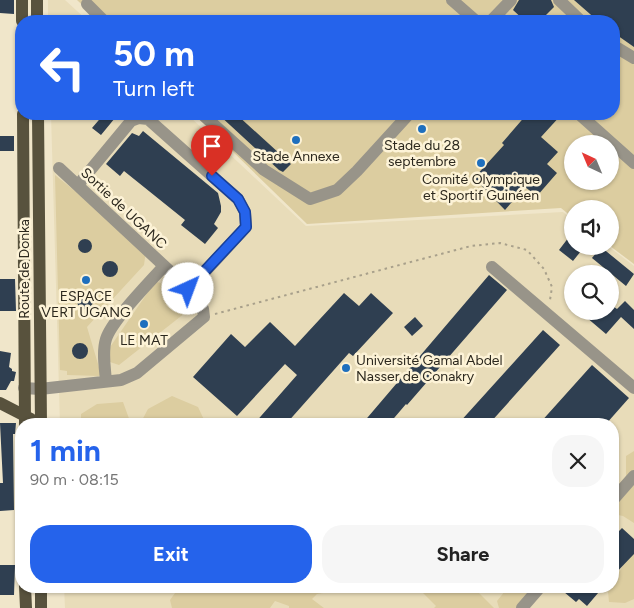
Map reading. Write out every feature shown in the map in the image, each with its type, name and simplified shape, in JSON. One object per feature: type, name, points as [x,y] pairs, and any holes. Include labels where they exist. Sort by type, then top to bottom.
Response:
[{"type":"main road","points":[[22,0],[22,15]]},
{"type":"main road","points":[[37,0],[37,15]]},
{"type":"main road","name":"Route de Donka","points":[[23,120],[25,418]]},
{"type":"main road","name":"Route de Donka","points":[[38,120],[40,418]]},
{"type":"main road","points":[[0,403],[22,418]]},
{"type":"main road","points":[[25,593],[26,608]]},
{"type":"main road","points":[[41,593],[41,608]]},
{"type":"lane","points":[[452,0],[469,15]]},
{"type":"lane","points":[[497,15],[511,0]]},
{"type":"lane","points":[[559,0],[575,15]]},
{"type":"lane","points":[[87,4],[98,15]]},
{"type":"lane","points":[[620,50],[634,58]]},
{"type":"lane","points":[[78,185],[134,120]]},
{"type":"lane","points":[[148,120],[238,199],[245,212],[246,227],[188,289]]},
{"type":"lane","points":[[209,120],[264,170],[310,199],[337,190],[404,120]]},
{"type":"lane","points":[[586,120],[634,163]]},
{"type":"lane","name":"Sortie de UGANC","points":[[59,168],[188,289],[203,309],[204,317]]},
{"type":"lane","points":[[106,382],[104,355],[106,338],[114,324],[164,266]]},
{"type":"lane","points":[[492,268],[634,388]]},
{"type":"lane","points":[[24,388],[40,389],[121,380],[137,373],[204,317]]},
{"type":"lane","points":[[619,493],[634,476]]},
{"type":"lane","points":[[522,608],[535,593]]},
{"type":"path","points":[[204,317],[470,246],[500,243],[527,250],[544,269],[552,287],[548,314]]},
{"type":"shaded area","points":[[48,0],[65,0],[81,15],[48,15]]},
{"type":"shaded area","name":"Stade du 28 septembre","points":[[77,0],[634,0],[634,264],[619,253],[619,200],[564,200],[564,210],[561,208],[307,224],[200,120],[620,120],[620,15],[93,15]]},
{"type":"shaded area","name":"Université Gamal Abdel Nasser de Conakry","points":[[51,120],[193,120],[306,226],[563,212],[564,255],[619,254],[634,266],[634,608],[65,608],[64,593],[619,593],[619,418],[60,418]]},
{"type":"shaded area","points":[[55,175],[141,244],[146,251],[144,265],[87,327],[101,374],[99,376],[67,375],[67,371],[60,370]]},
{"type":"shaded area","points":[[155,282],[166,285],[174,292],[186,310],[185,313],[119,365],[110,362],[108,350]]},
{"type":"shaded area","points":[[172,396],[198,407],[203,418],[143,418],[148,409]]},
{"type":"shaded area","points":[[123,402],[129,418],[81,418],[81,414],[97,404]]},
{"type":"shaded area","points":[[634,451],[634,523],[619,515],[619,484],[626,476],[626,456]]},
{"type":"shaded area","points":[[634,546],[634,599],[625,603],[609,602],[608,593],[619,593],[619,572]]},
{"type":"shaded area","points":[[175,593],[323,593],[317,594],[312,599],[324,608],[289,608],[289,606],[275,601],[270,608],[172,608],[170,600]]},
{"type":"shaded area","points":[[423,593],[479,593],[494,608],[434,608],[436,606]]},
{"type":"shaded area","points":[[503,593],[527,593],[527,608],[499,608],[497,601]]},
{"type":"building","points":[[0,0],[14,0],[14,14],[0,13]]},
{"type":"building","points":[[519,0],[551,0],[554,7],[546,15],[518,15],[513,10]]},
{"type":"building","points":[[574,0],[634,0],[634,47],[620,37],[620,15],[591,15]]},
{"type":"building","points":[[99,120],[113,120],[101,135],[92,128]]},
{"type":"building","points":[[225,120],[243,120],[291,164],[283,172]]},
{"type":"building","points":[[522,120],[557,120],[541,137],[558,152],[547,164],[557,173],[537,196],[525,187],[505,210],[474,178],[504,145],[502,143]]},
{"type":"building","points":[[143,131],[218,193],[221,212],[214,224],[218,228],[205,244],[181,225],[185,220],[124,171],[120,176],[106,164],[132,133],[139,136]]},
{"type":"building","points":[[0,136],[14,136],[14,151],[0,151]]},
{"type":"building","points":[[82,239],[88,239],[92,246],[88,253],[82,253],[78,249],[78,243]]},
{"type":"building","points":[[564,243],[564,254],[559,250]]},
{"type":"building","points":[[565,255],[578,255],[573,261]]},
{"type":"building","points":[[594,255],[611,255],[634,274],[626,286],[619,280],[619,265],[600,265],[592,258]]},
{"type":"building","points":[[110,261],[116,263],[118,269],[116,275],[110,277],[104,275],[102,269],[104,263]]},
{"type":"building","points":[[489,275],[507,290],[394,418],[367,418]]},
{"type":"building","points":[[0,279],[15,279],[16,311],[0,311]]},
{"type":"building","points":[[82,293],[88,293],[93,298],[91,307],[82,309],[77,304],[77,298]]},
{"type":"building","points":[[344,293],[359,306],[371,293],[393,313],[353,356],[349,353],[291,418],[259,418],[297,375],[285,364],[237,416],[193,377],[231,334],[245,347],[270,322],[295,346]]},
{"type":"building","points":[[625,301],[634,310],[634,329],[621,317],[619,319],[619,307]]},
{"type":"building","points":[[415,317],[423,326],[412,336],[404,327]]},
{"type":"building","points":[[590,320],[618,320],[606,334]]},
{"type":"building","points":[[543,330],[560,345],[494,418],[463,418]]},
{"type":"building","points":[[80,343],[86,345],[88,351],[86,357],[80,359],[74,357],[72,351],[74,345]]},
{"type":"building","points":[[0,351],[11,353],[9,367],[12,371],[16,372],[14,381],[11,381],[6,390],[0,390]]},
{"type":"building","points":[[592,365],[629,398],[611,418],[544,418]]},
{"type":"building","points":[[0,423],[15,423],[15,434],[13,434],[14,510],[0,511],[0,483],[3,483]]},
{"type":"building","points":[[622,528],[634,539],[634,554],[619,570],[619,531]]},
{"type":"building","points":[[0,565],[15,565],[14,595],[0,595]]},
{"type":"building","points":[[565,593],[598,593],[587,606],[579,599],[576,602]]},
{"type":"place","name":"Stade du 28 septembre","points":[[422,129]]},
{"type":"place","name":"Stade Annexe","points":[[296,140]]},
{"type":"place","name":"Comité Olympique et Sportif Guinéen","points":[[481,163]]},
{"type":"place","name":"ESPACE VERT UGANG","points":[[86,280]]},
{"type":"place","name":"LE MAT","points":[[144,324]]},
{"type":"place","name":"Université Gamal Abdel Nasser de Conakry","points":[[346,368]]},
{"type":"route","points":[[188,289],[246,227],[245,212],[238,199],[212,176]]}]
